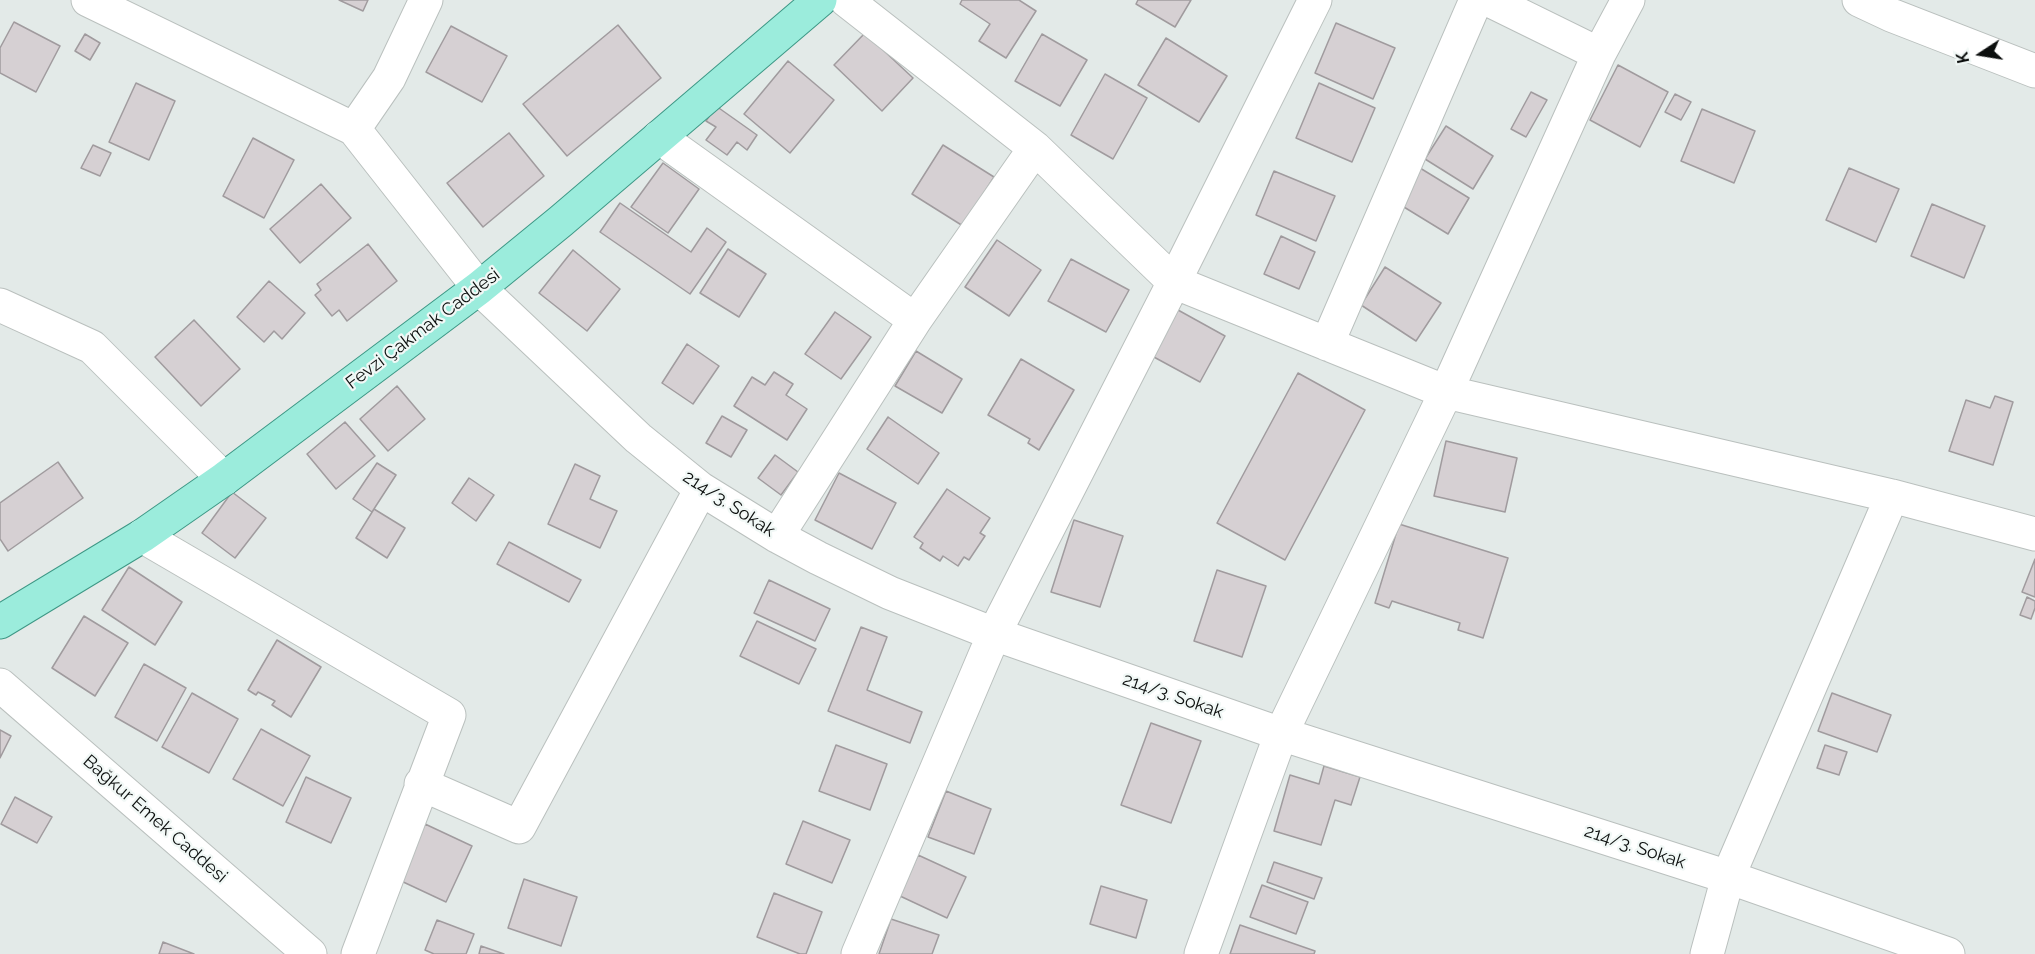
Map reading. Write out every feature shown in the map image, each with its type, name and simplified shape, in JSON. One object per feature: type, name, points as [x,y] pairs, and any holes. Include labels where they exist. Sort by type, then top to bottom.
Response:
[{"type":"main road","name":"Fevzi Çakmak Caddesi","points":[[0,622],[142,536],[224,479],[479,288],[820,0]]},
{"type":"street","points":[[88,0],[354,129],[389,78],[426,0]]},
{"type":"street","points":[[846,0],[1035,148],[1174,282],[1446,392],[1892,495],[2035,534]]},
{"type":"street","points":[[858,954],[994,634],[1315,0]]},
{"type":"street","points":[[1327,344],[1476,0]]},
{"type":"street","points":[[1489,0],[1599,54]]},
{"type":"street","points":[[1201,954],[1281,734],[1446,392],[1599,54],[1628,0]]},
{"type":"street","points":[[1859,0],[2035,71]]},
{"type":"street","name":"214/3. Sokak","points":[[354,129],[479,288],[638,438],[701,489],[777,536],[890,593],[994,634],[1281,734],[1728,877],[1948,954]]},
{"type":"street","points":[[659,136],[915,320]]},
{"type":"street","points":[[777,536],[915,320],[1035,148]]},
{"type":"street","points":[[0,305],[92,347],[224,479]]},
{"type":"street","points":[[421,784],[519,827],[701,489]]},
{"type":"street","points":[[1707,954],[1728,877],[1892,495]]},
{"type":"street","points":[[142,536],[449,715],[358,954]]},
{"type":"street","name":"Bağkur Emek Caddesi","points":[[0,685],[310,954]]},
{"type":"building","points":[[339,0],[368,0],[363,11]]},
{"type":"building","points":[[962,0],[1019,0],[1036,11],[1006,58],[979,41],[990,24],[960,4]]},
{"type":"building","points":[[1138,0],[1191,0],[1175,27],[1136,4]]},
{"type":"building","points":[[14,22],[60,46],[36,92],[0,73],[0,48]]},
{"type":"building","points":[[1336,23],[1395,48],[1373,99],[1315,73]]},
{"type":"building","points":[[618,25],[661,78],[567,156],[523,104]]},
{"type":"building","points":[[451,26],[507,56],[482,102],[426,72]]},
{"type":"building","points":[[865,33],[913,78],[882,111],[834,65]]},
{"type":"building","points":[[85,34],[100,43],[90,60],[75,51]]},
{"type":"building","points":[[1042,34],[1087,60],[1060,106],[1015,81]]},
{"type":"building","points":[[1166,38],[1227,76],[1199,122],[1138,85]]},
{"type":"building","points":[[788,61],[834,100],[790,153],[744,114]]},
{"type":"building","points":[[1618,65],[1668,92],[1640,147],[1590,120]]},
{"type":"building","points":[[1105,74],[1147,98],[1113,159],[1071,135]]},
{"type":"building","points":[[136,83],[175,101],[149,160],[109,142]]},
{"type":"building","points":[[1319,83],[1375,108],[1352,162],[1296,138]]},
{"type":"building","points":[[1531,92],[1547,100],[1526,137],[1511,129]]},
{"type":"building","points":[[1675,94],[1691,102],[1681,120],[1665,112]]},
{"type":"building","points":[[716,106],[757,135],[747,150],[737,142],[727,155],[706,140],[716,127],[706,121]]},
{"type":"building","points":[[1702,109],[1755,131],[1734,183],[1681,161]]},
{"type":"building","points":[[1446,126],[1493,156],[1473,189],[1425,159]]},
{"type":"building","points":[[509,133],[544,176],[483,227],[447,183]]},
{"type":"building","points":[[253,138],[294,160],[264,218],[223,196]]},
{"type":"building","points":[[93,145],[111,153],[100,176],[81,168]]},
{"type":"building","points":[[943,145],[994,177],[963,226],[912,194]]},
{"type":"building","points":[[663,163],[699,189],[668,233],[631,207]]},
{"type":"building","points":[[1420,168],[1469,198],[1448,234],[1399,204]]},
{"type":"building","points":[[1849,168],[1899,189],[1876,242],[1826,220]]},
{"type":"building","points":[[1274,171],[1335,196],[1316,241],[1256,215]]},
{"type":"building","points":[[321,184],[351,218],[300,263],[270,229]]},
{"type":"building","points":[[620,203],[691,252],[707,228],[726,242],[690,294],[600,232]]},
{"type":"building","points":[[1932,204],[1985,226],[1964,278],[1911,256]]},
{"type":"building","points":[[1281,236],[1315,252],[1299,289],[1264,274]]},
{"type":"building","points":[[997,240],[1041,270],[1009,316],[965,287]]},
{"type":"building","points":[[368,244],[397,281],[347,321],[339,310],[332,316],[315,295],[321,290],[317,284]]},
{"type":"building","points":[[728,249],[766,274],[739,317],[700,293]]},
{"type":"building","points":[[573,250],[620,289],[587,331],[539,293]]},
{"type":"building","points":[[1071,259],[1129,290],[1106,332],[1048,301]]},
{"type":"building","points":[[1385,267],[1441,303],[1416,341],[1361,305]]},
{"type":"building","points":[[269,281],[305,313],[282,339],[274,331],[264,342],[237,317]]},
{"type":"building","points":[[1178,310],[1225,336],[1200,382],[1152,356]]},
{"type":"building","points":[[835,312],[871,337],[841,379],[805,354]]},
{"type":"building","points":[[194,320],[240,369],[201,406],[155,357]]},
{"type":"building","points":[[687,344],[719,366],[693,404],[662,383]]},
{"type":"building","points":[[916,351],[962,379],[942,413],[895,386]]},
{"type":"building","points":[[1021,359],[1074,390],[1039,450],[1028,443],[1030,439],[988,415]]},
{"type":"building","points":[[774,372],[793,384],[786,395],[807,409],[787,440],[734,406],[752,377],[765,385]]},
{"type":"building","points":[[1298,373],[1365,410],[1285,560],[1217,523]]},
{"type":"building","points":[[397,386],[425,419],[388,451],[360,419]]},
{"type":"building","points":[[1995,396],[2013,402],[1993,465],[1949,451],[1966,400],[1990,408]]},
{"type":"building","points":[[722,416],[747,430],[731,457],[706,443]]},
{"type":"building","points":[[888,417],[939,453],[918,484],[867,449]]},
{"type":"building","points":[[345,422],[375,456],[336,489],[307,454]]},
{"type":"building","points":[[1446,441],[1517,458],[1505,512],[1434,496]]},
{"type":"building","points":[[775,455],[798,472],[781,495],[758,478]]},
{"type":"building","points":[[58,462],[83,498],[8,551],[0,539],[0,503]]},
{"type":"building","points":[[377,463],[396,475],[372,512],[353,499]]},
{"type":"building","points":[[575,464],[600,476],[590,499],[617,511],[600,548],[548,524]]},
{"type":"building","points":[[839,473],[896,503],[872,549],[815,520]]},
{"type":"building","points":[[469,478],[494,495],[476,521],[452,503]]},
{"type":"building","points":[[947,489],[990,518],[980,533],[985,536],[969,560],[964,557],[958,566],[943,556],[940,561],[920,548],[923,543],[914,537]]},
{"type":"building","points":[[232,492],[266,518],[235,558],[202,533]]},
{"type":"building","points":[[374,509],[405,528],[387,558],[356,538]]},
{"type":"building","points":[[1074,520],[1123,536],[1100,607],[1051,592]]},
{"type":"building","points":[[1399,524],[1508,558],[1483,638],[1458,630],[1460,623],[1392,601],[1389,608],[1375,603]]},
{"type":"building","points":[[509,542],[581,580],[569,602],[497,564]]},
{"type":"building","points":[[2035,559],[2035,597],[2022,592]]},
{"type":"building","points":[[129,567],[182,602],[155,645],[102,610]]},
{"type":"building","points":[[1217,570],[1266,586],[1242,657],[1194,641]]},
{"type":"building","points":[[769,580],[830,609],[815,641],[754,613]]},
{"type":"building","points":[[2027,597],[2035,601],[2031,619],[2020,615]]},
{"type":"building","points":[[84,616],[128,643],[95,696],[52,668]]},
{"type":"building","points":[[757,621],[816,649],[799,684],[740,656]]},
{"type":"building","points":[[861,627],[887,637],[867,690],[922,712],[910,743],[828,711]]},
{"type":"building","points":[[277,640],[321,667],[291,717],[272,705],[275,701],[258,692],[256,695],[248,690]]},
{"type":"building","points":[[144,664],[186,688],[157,741],[115,717]]},
{"type":"building","points":[[192,693],[238,719],[209,773],[162,747]]},
{"type":"building","points":[[1832,693],[1891,715],[1877,752],[1818,731]]},
{"type":"building","points":[[1151,723],[1201,741],[1171,823],[1121,805]]},
{"type":"building","points":[[261,729],[310,756],[283,806],[233,779]]},
{"type":"building","points":[[0,730],[11,736],[0,758]]},
{"type":"building","points":[[836,745],[887,764],[870,810],[819,791]]},
{"type":"building","points":[[1825,745],[1847,752],[1839,775],[1817,768]]},
{"type":"building","points":[[1324,766],[1360,777],[1351,805],[1335,800],[1321,845],[1274,831],[1290,775],[1319,784]]},
{"type":"building","points":[[306,777],[351,798],[331,843],[286,822]]},
{"type":"building","points":[[946,791],[991,809],[974,854],[928,837]]},
{"type":"building","points":[[15,797],[52,817],[37,843],[1,824]]},
{"type":"building","points":[[803,821],[850,840],[832,883],[786,864]]},
{"type":"building","points":[[425,824],[472,846],[446,902],[399,880]]},
{"type":"building","points":[[918,855],[966,877],[947,918],[900,896]]},
{"type":"building","points":[[1274,862],[1322,878],[1314,899],[1267,882]]},
{"type":"building","points":[[524,879],[577,897],[561,946],[508,928]]},
{"type":"building","points":[[1262,885],[1308,902],[1296,934],[1250,917]]},
{"type":"building","points":[[1101,886],[1147,900],[1136,938],[1090,924]]},
{"type":"building","points":[[774,893],[822,912],[806,954],[800,954],[757,937]]},
{"type":"building","points":[[891,919],[939,935],[932,954],[879,954]]},
{"type":"building","points":[[437,920],[474,934],[466,954],[434,954],[425,950]]},
{"type":"building","points":[[1240,925],[1315,951],[1314,954],[1230,954]]},
{"type":"building","points":[[163,942],[194,954],[159,954]]},
{"type":"building","points":[[481,946],[504,954],[479,954]]}]
